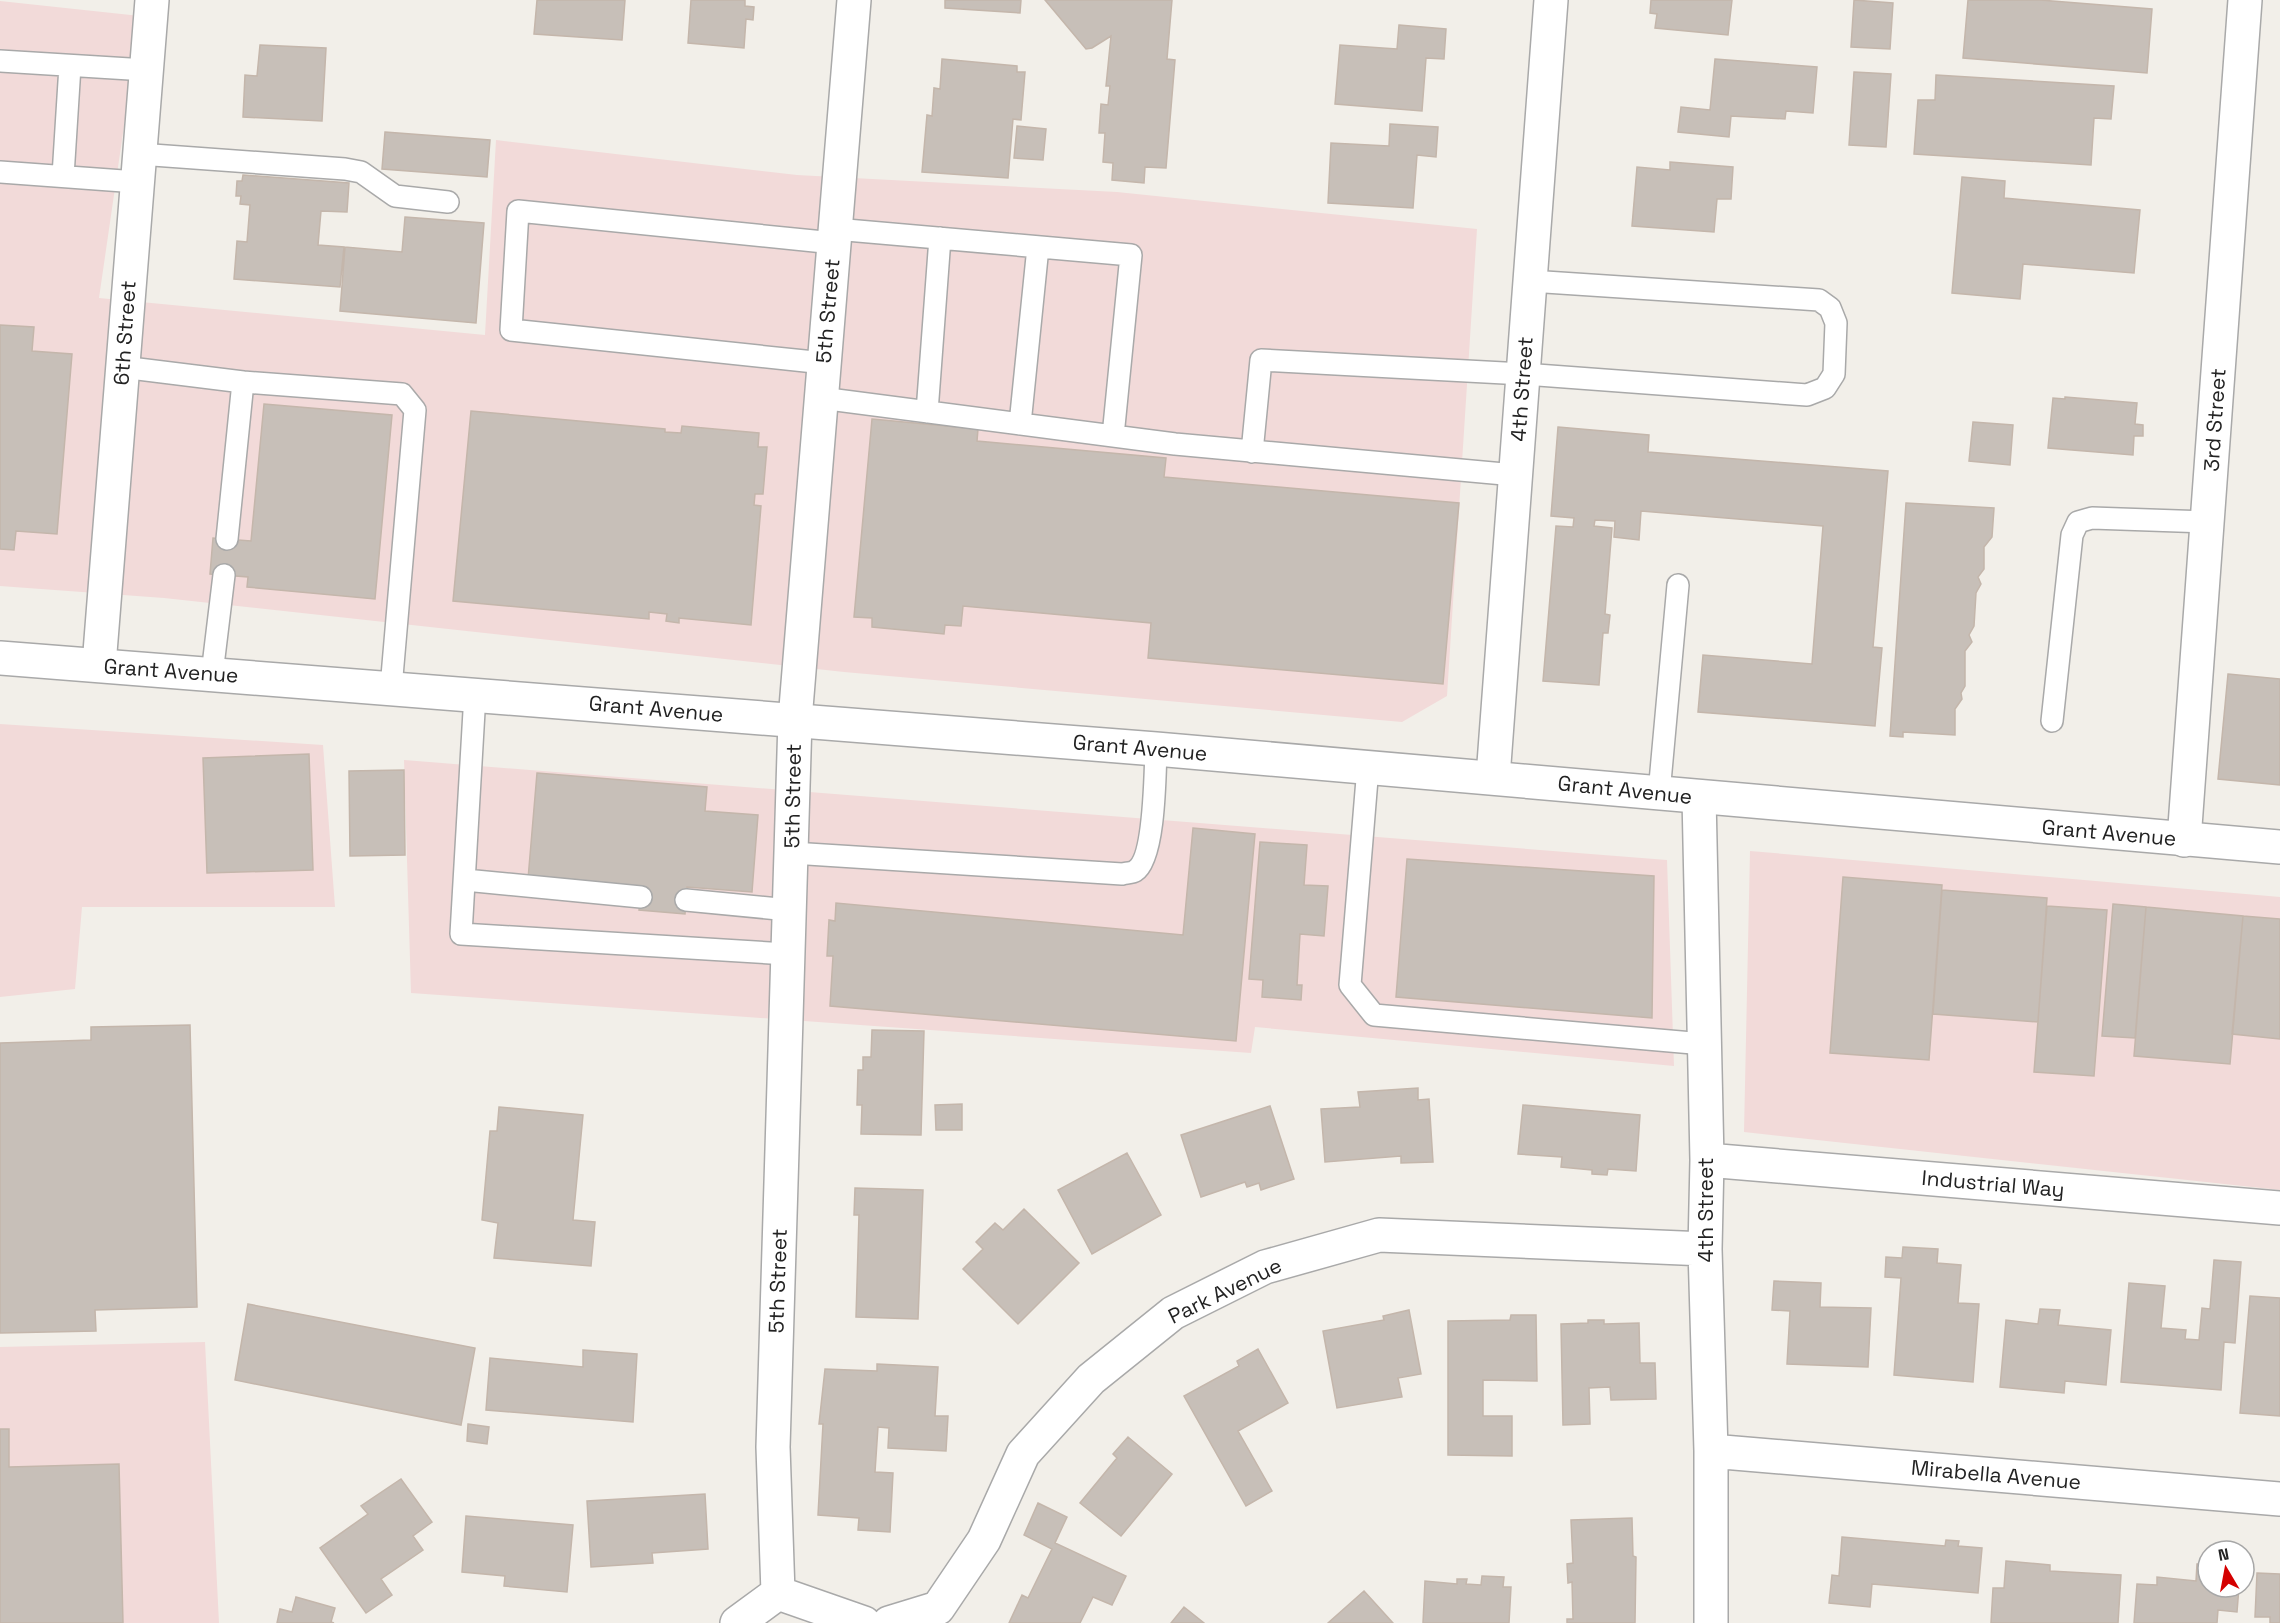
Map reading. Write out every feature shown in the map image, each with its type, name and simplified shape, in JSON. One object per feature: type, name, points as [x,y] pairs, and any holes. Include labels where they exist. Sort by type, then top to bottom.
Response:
[{"type":"street","name":"6th Street","points":[[99,665],[152,0]]},
{"type":"street","name":"5th Street","points":[[778,1593],[773,1447],[795,720],[854,0]]},
{"type":"street","name":"4th Street","points":[[1493,777],[1551,0]]},
{"type":"street","name":"3rd Street","points":[[2184,840],[2245,0]]},
{"type":"street","name":"Grant Avenue","points":[[0,658],[1156,749],[2280,847]]},
{"type":"street","name":"4th Street","points":[[1699,797],[1707,1160],[1705,1249],[1711,1451],[1711,1623]]},
{"type":"street","name":"Industrial Way","points":[[1707,1160],[2280,1208]]},
{"type":"street","name":"Park Avenue","points":[[889,1623],[939,1608],[984,1540],[1023,1454],[1092,1380],[1173,1313],[1265,1267],[1379,1235],[1705,1249]]},
{"type":"street","name":"Mirabella Avenue","points":[[1711,1451],[2280,1499]]},
{"type":"street","points":[[737,1623],[778,1593],[864,1623]]},
{"type":"lane","points":[[0,61],[146,70]]},
{"type":"lane","points":[[63,176],[70,66]]},
{"type":"lane","points":[[0,172],[63,176],[138,168],[345,169],[361,172],[395,196],[448,202]]},
{"type":"lane","points":[[824,363],[511,330],[518,212],[834,236],[940,238],[1131,255],[1113,436]]},
{"type":"lane","points":[[927,412],[940,238]]},
{"type":"lane","points":[[1020,424],[1038,247]]},
{"type":"lane","points":[[1252,452],[1261,360],[1523,374],[1807,395],[1825,388],[1834,374],[1836,323],[1830,308],[1819,300],[1530,280]]},
{"type":"lane","points":[[122,367],[243,382],[402,394],[415,410],[391,688]]},
{"type":"lane","points":[[227,539],[243,382]]},
{"type":"lane","points":[[821,398],[1175,444],[1515,475]]},
{"type":"lane","points":[[2052,721],[2072,535],[2078,522],[2092,518],[2207,522]]},
{"type":"lane","points":[[212,674],[224,575]]},
{"type":"lane","points":[[1659,793],[1678,585]]},
{"type":"lane","points":[[475,694],[461,934],[787,954]]},
{"type":"lane","points":[[792,853],[1122,874],[1136,871],[1144,861],[1150,834],[1156,749]]},
{"type":"lane","points":[[1368,767],[1350,985],[1374,1015],[1704,1044]]},
{"type":"lane","points":[[465,880],[641,897]]},
{"type":"lane","points":[[686,900],[789,910]]},
{"type":"shaded area","points":[[0,1],[140,16],[99,298],[485,335],[496,140],[797,175],[1117,192],[1477,229],[1447,696],[1402,722],[844,672],[164,598],[0,586]]},
{"type":"shaded area","points":[[0,724],[323,745],[335,907],[82,907],[75,989],[0,997]]},
{"type":"shaded area","points":[[404,760],[1667,860],[1674,1066],[1255,1027],[1251,1053],[411,993]]},
{"type":"shaded area","points":[[1750,851],[2280,897],[2280,1190],[1744,1132]]},
{"type":"shaded area","points":[[205,1342],[219,1623],[0,1623],[0,1347]]},
{"type":"building","points":[[537,0],[625,0],[622,40],[534,34]]},
{"type":"building","points":[[691,0],[745,0],[745,6],[754,7],[753,20],[746,19],[744,48],[688,43]]},
{"type":"building","points":[[945,0],[1021,0],[1020,13],[945,8]]},
{"type":"building","points":[[1045,0],[1172,0],[1167,59],[1175,60],[1166,168],[1145,167],[1144,183],[1112,180],[1113,163],[1103,162],[1105,133],[1099,133],[1101,104],[1108,105],[1110,86],[1106,86],[1111,36],[1092,48],[1086,49]]},
{"type":"building","points":[[1651,0],[1732,0],[1728,35],[1655,28],[1657,14],[1650,13]]},
{"type":"building","points":[[1854,0],[1893,3],[1890,49],[1851,47]]},
{"type":"building","points":[[1968,0],[2040,0],[2152,9],[2147,73],[1963,58]]},
{"type":"building","points":[[1399,25],[1446,29],[1444,59],[1426,58],[1422,111],[1335,104],[1340,45],[1397,49]]},
{"type":"building","points":[[260,45],[326,48],[322,121],[243,117],[245,75],[257,76]]},
{"type":"building","points":[[942,59],[1017,66],[1017,72],[1025,72],[1021,120],[1013,119],[1008,178],[922,172],[927,115],[932,116],[934,88],[940,89]]},
{"type":"building","points":[[1715,59],[1817,67],[1813,113],[1786,111],[1785,119],[1731,116],[1729,137],[1678,132],[1681,107],[1710,110]]},
{"type":"building","points":[[1854,72],[1891,74],[1886,147],[1849,145]]},
{"type":"building","points":[[1936,75],[2114,86],[2111,119],[2094,118],[2091,165],[1914,154],[1918,100],[1935,100]]},
{"type":"building","points":[[1390,124],[1438,127],[1436,157],[1417,155],[1413,208],[1328,203],[1331,143],[1389,146]]},
{"type":"building","points":[[1017,126],[1046,129],[1043,160],[1014,158]]},
{"type":"building","points":[[385,132],[490,140],[487,177],[382,169]]},
{"type":"building","points":[[1670,162],[1733,167],[1731,199],[1717,199],[1714,232],[1632,226],[1637,167],[1670,170]]},
{"type":"building","points":[[243,175],[349,183],[347,212],[321,211],[318,245],[344,247],[340,287],[234,279],[237,241],[247,242],[250,205],[240,204],[241,196],[236,196],[237,181],[242,181]]},
{"type":"building","points":[[1962,177],[2005,181],[2004,198],[2140,210],[2134,273],[2023,264],[2020,299],[1952,293]]},
{"type":"building","points":[[405,217],[484,223],[476,323],[340,311],[345,247],[402,252]]},
{"type":"building","points":[[0,325],[34,327],[32,351],[72,354],[57,534],[16,531],[14,550],[0,549]]},
{"type":"building","points":[[2065,397],[2137,403],[2135,424],[2143,425],[2143,436],[2134,436],[2133,455],[2048,448],[2053,398],[2065,399]]},
{"type":"building","points":[[264,404],[392,415],[375,599],[247,587],[248,577],[210,574],[213,538],[251,541]]},
{"type":"building","points":[[471,411],[665,429],[665,432],[681,433],[682,426],[759,433],[758,447],[767,447],[763,494],[755,494],[754,505],[761,506],[751,625],[679,618],[679,623],[666,621],[667,614],[649,612],[649,619],[453,601]]},
{"type":"building","points":[[872,419],[978,429],[977,441],[1166,458],[1164,477],[1459,503],[1443,684],[1148,658],[1151,623],[963,606],[961,626],[945,625],[944,634],[872,627],[872,618],[854,617]]},
{"type":"building","points":[[1973,422],[2013,425],[2010,465],[1969,461]]},
{"type":"building","points":[[1558,427],[1649,435],[1648,452],[1888,471],[1873,647],[1882,648],[1875,726],[1698,712],[1703,655],[1812,664],[1823,526],[1641,511],[1639,540],[1614,537],[1615,521],[1595,520],[1594,526],[1612,528],[1605,614],[1610,615],[1608,633],[1603,633],[1599,685],[1543,681],[1556,526],[1573,527],[1574,518],[1551,516]]},
{"type":"building","points":[[1906,503],[1994,508],[1992,537],[1984,547],[1984,569],[1978,577],[1981,584],[1976,593],[1974,626],[1969,635],[1972,642],[1965,651],[1965,686],[1961,693],[1962,699],[1955,709],[1955,735],[1903,732],[1903,737],[1890,736]]},
{"type":"building","points":[[2228,674],[2280,679],[2280,785],[2218,779]]},
{"type":"building","points":[[309,754],[313,870],[207,873],[203,758]]},
{"type":"building","points":[[404,770],[405,855],[350,856],[349,771]]},
{"type":"building","points":[[537,773],[707,787],[705,811],[758,815],[752,892],[687,887],[685,914],[639,910],[641,897],[528,879]]},
{"type":"building","points":[[1193,828],[1255,834],[1236,1041],[830,1006],[833,956],[827,956],[829,920],[835,921],[836,903],[1183,935]]},
{"type":"building","points":[[1260,842],[1307,845],[1304,885],[1328,886],[1324,936],[1300,934],[1297,985],[1302,985],[1301,1000],[1262,997],[1263,980],[1249,979]]},
{"type":"building","points":[[1407,859],[1654,876],[1652,1018],[1396,997]]},
{"type":"building","points":[[1843,877],[1942,885],[1929,1060],[1830,1053]]},
{"type":"building","points":[[1942,890],[2047,898],[2038,1022],[1933,1014]]},
{"type":"building","points":[[2113,904],[2146,907],[2135,1038],[2102,1036]]},
{"type":"building","points":[[2047,906],[2107,910],[2094,1076],[2034,1072]]},
{"type":"building","points":[[2146,907],[2243,916],[2230,1064],[2134,1056]]},
{"type":"building","points":[[2243,916],[2280,919],[2280,1039],[2232,1034]]},
{"type":"building","points":[[190,1025],[197,1307],[95,1310],[96,1331],[0,1333],[0,1043],[91,1040],[91,1027]]},
{"type":"building","points":[[872,1030],[924,1031],[921,1135],[861,1134],[862,1105],[857,1105],[858,1070],[863,1070],[863,1057],[871,1057]]},
{"type":"building","points":[[1418,1088],[1418,1100],[1429,1099],[1433,1162],[1401,1163],[1401,1156],[1325,1162],[1321,1109],[1360,1107],[1358,1092]]},
{"type":"building","points":[[962,1104],[962,1130],[936,1130],[935,1105]]},
{"type":"building","points":[[1523,1105],[1640,1115],[1636,1171],[1608,1169],[1607,1175],[1592,1174],[1592,1170],[1561,1167],[1562,1157],[1518,1154]]},
{"type":"building","points":[[1270,1106],[1294,1179],[1261,1190],[1259,1183],[1247,1187],[1245,1182],[1201,1197],[1181,1135]]},
{"type":"building","points":[[499,1107],[583,1115],[573,1220],[595,1222],[591,1266],[494,1258],[498,1223],[482,1220],[490,1131],[497,1131]]},
{"type":"building","points":[[1127,1153],[1161,1215],[1092,1254],[1058,1190]]},
{"type":"building","points":[[855,1188],[923,1190],[918,1319],[856,1317],[859,1215],[854,1215]]},
{"type":"building","points":[[1024,1209],[1079,1263],[1018,1324],[963,1269],[983,1249],[976,1242],[995,1223],[1003,1230]]},
{"type":"building","points":[[1903,1247],[1938,1249],[1937,1263],[1961,1265],[1958,1303],[1979,1304],[1973,1382],[1894,1375],[1901,1278],[1885,1277],[1886,1257],[1902,1258]]},
{"type":"building","points":[[2214,1260],[2241,1262],[2235,1343],[2224,1342],[2221,1390],[2121,1382],[2129,1283],[2165,1286],[2161,1328],[2186,1330],[2185,1339],[2199,1340],[2202,1308],[2210,1309]]},
{"type":"building","points":[[1774,1281],[1821,1283],[1820,1307],[1871,1308],[1868,1367],[1787,1364],[1790,1311],[1772,1310]]},
{"type":"building","points":[[2250,1296],[2280,1298],[2280,1416],[2240,1413]]},
{"type":"building","points":[[248,1304],[475,1348],[461,1425],[235,1380]]},
{"type":"building","points":[[2040,1309],[2060,1310],[2058,1325],[2111,1330],[2106,1385],[2065,1381],[2064,1393],[2000,1387],[2006,1320],[2038,1324]]},
{"type":"building","points":[[1409,1310],[1421,1374],[1398,1378],[1402,1397],[1337,1408],[1323,1331],[1384,1320],[1383,1316]]},
{"type":"building","points":[[1511,1315],[1536,1315],[1537,1381],[1483,1380],[1483,1416],[1512,1416],[1512,1456],[1448,1455],[1448,1321],[1510,1320]]},
{"type":"building","points":[[1588,1320],[1604,1320],[1604,1324],[1639,1323],[1640,1363],[1655,1363],[1656,1399],[1611,1400],[1610,1387],[1589,1388],[1590,1424],[1563,1425],[1561,1324],[1588,1323]]},
{"type":"building","points":[[1258,1349],[1288,1403],[1238,1431],[1272,1491],[1246,1506],[1184,1396],[1239,1366],[1237,1361]]},
{"type":"building","points":[[583,1350],[637,1354],[633,1422],[486,1410],[490,1358],[583,1367]]},
{"type":"building","points":[[877,1364],[938,1367],[935,1416],[948,1416],[946,1451],[888,1448],[889,1428],[878,1427],[875,1472],[893,1473],[890,1532],[858,1530],[859,1518],[818,1515],[823,1424],[819,1424],[825,1369],[877,1371]]},
{"type":"building","points":[[468,1424],[489,1427],[487,1444],[467,1441]]},
{"type":"building","points":[[0,1429],[9,1429],[9,1467],[119,1464],[123,1623],[0,1623]]},
{"type":"building","points":[[1128,1437],[1172,1474],[1121,1536],[1080,1503],[1117,1458],[1113,1454]]},
{"type":"building","points":[[401,1479],[432,1522],[413,1536],[423,1550],[381,1579],[392,1595],[366,1613],[320,1548],[368,1514],[361,1506]]},
{"type":"building","points":[[705,1494],[708,1549],[652,1553],[653,1563],[591,1567],[587,1501]]},
{"type":"building","points":[[1038,1503],[1067,1517],[1055,1543],[1126,1576],[1112,1605],[1093,1597],[1080,1623],[1009,1623],[1022,1595],[1028,1598],[1052,1549],[1024,1535]]},
{"type":"building","points":[[466,1516],[573,1525],[567,1592],[504,1586],[505,1576],[462,1572]]},
{"type":"building","points":[[1632,1518],[1633,1556],[1636,1557],[1635,1623],[1567,1623],[1567,1619],[1573,1619],[1572,1582],[1568,1583],[1567,1564],[1573,1563],[1571,1520]]},
{"type":"building","points":[[1842,1537],[1945,1546],[1946,1540],[1959,1541],[1958,1546],[1982,1548],[1978,1593],[1872,1584],[1870,1607],[1829,1603],[1832,1575],[1839,1576]]},
{"type":"building","points":[[2006,1561],[2050,1565],[2050,1571],[2121,1575],[2118,1623],[1991,1623],[1993,1588],[2004,1588]]},
{"type":"building","points":[[2257,1573],[2280,1574],[2280,1623],[2270,1623],[2270,1617],[2255,1617]]},
{"type":"building","points":[[1482,1576],[1504,1577],[1503,1587],[1511,1587],[1509,1623],[1423,1623],[1425,1581],[1457,1584],[1457,1579],[1467,1579],[1466,1584],[1481,1585]]},
{"type":"building","points":[[2157,1577],[2196,1581],[2196,1599],[2238,1599],[2237,1612],[2218,1610],[2217,1623],[2134,1623],[2137,1584],[2157,1585]]},
{"type":"building","points":[[1364,1591],[1393,1623],[1328,1623]]},
{"type":"building","points":[[296,1597],[335,1608],[331,1622],[334,1623],[277,1623],[280,1609],[292,1612]]},
{"type":"building","points":[[1184,1607],[1204,1623],[1171,1623]]}]
